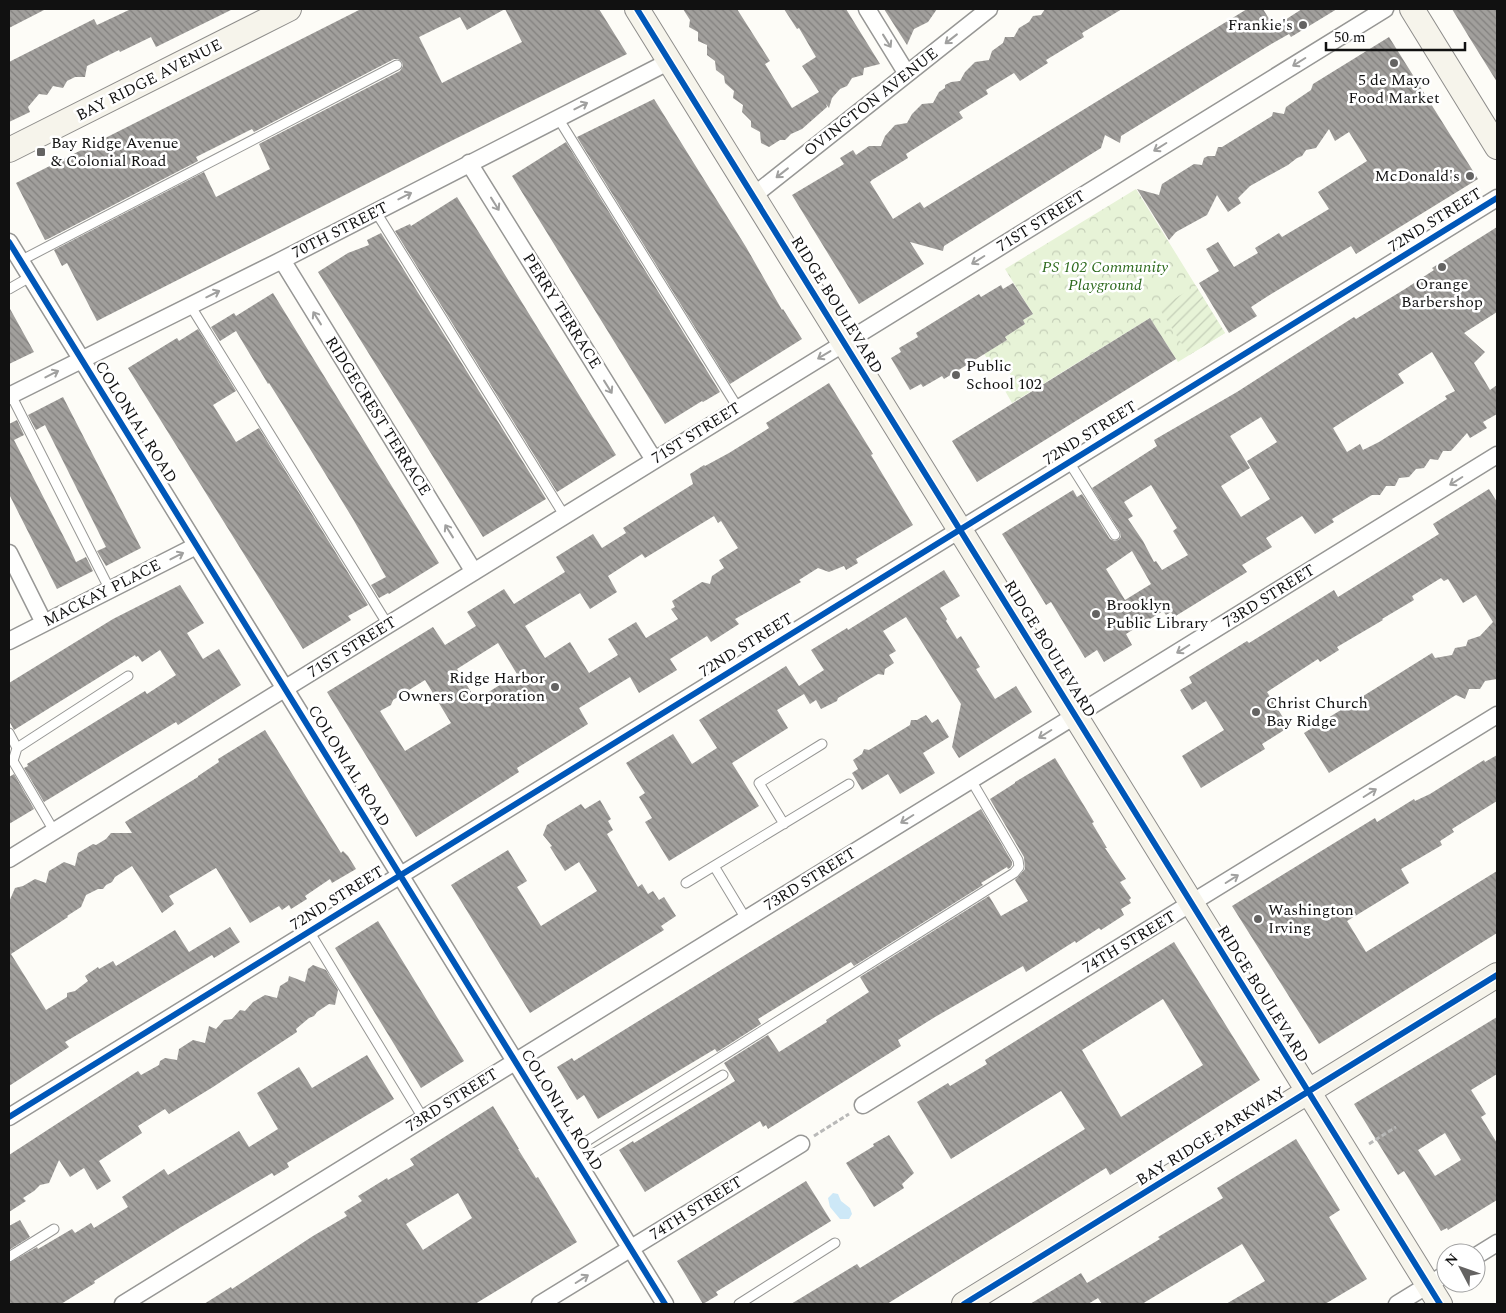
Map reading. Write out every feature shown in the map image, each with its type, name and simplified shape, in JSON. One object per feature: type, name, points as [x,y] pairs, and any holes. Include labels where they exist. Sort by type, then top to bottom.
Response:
[{"type":"street","name":"BAY RIDGE AVENUE","points":[[9,150],[288,9]]},
{"type":"street","name":"RIDGE BOULEVARD","points":[[637,9],[1308,1092],[1436,1285]]},
{"type":"street","points":[[867,9],[907,74]]},
{"type":"street","name":"OVINGTON AVENUE","points":[[753,196],[989,9]]},
{"type":"street","name":"71ST STREET","points":[[9,859],[1385,9]]},
{"type":"street","points":[[1412,9],[1497,147]]},
{"type":"street","name":"70TH STREET","points":[[10,396],[282,260],[670,61]]},
{"type":"street","name":"PERRY TERRACE","points":[[470,163],[654,460]]},
{"type":"street","name":"72ND STREET","points":[[9,1117],[1497,198]]},
{"type":"street","name":"COLONIAL ROAD","points":[[9,242],[666,1304]]},
{"type":"street","name":"RIDGECREST TERRACE","points":[[282,260],[474,572]]},
{"type":"street","name":"73RD STREET","points":[[123,1304],[1497,455]]},
{"type":"street","name":"MACKAY PLACE","points":[[9,641],[196,546]]},
{"type":"street","points":[[9,553],[44,623]]},
{"type":"street","name":"74TH STREET","points":[[864,1105],[1497,715]]},
{"type":"street","name":"BAY RIDGE PARKWAY","points":[[964,1304],[1497,975]]},
{"type":"street","name":"74TH STREET","points":[[540,1304],[801,1144]]},
{"type":"street","points":[[1486,1250],[1497,1243]]},
{"type":"street","points":[[1397,1304],[1436,1289]]},
{"type":"lane","points":[[20,260],[397,65]]},
{"type":"lane","points":[[558,118],[738,408]]},
{"type":"lane","points":[[376,212],[564,516]]},
{"type":"lane","points":[[9,289],[30,277]]},
{"type":"lane","points":[[190,306],[388,625]]},
{"type":"lane","points":[[10,396],[110,590]]},
{"type":"lane","points":[[1069,462],[1115,535]]},
{"type":"lane","points":[[54,831],[13,761],[17,748],[128,676]]},
{"type":"lane","points":[[9,733],[17,748]]},
{"type":"lane","points":[[784,824],[759,783],[822,744]]},
{"type":"lane","points":[[575,1157],[1014,873],[1019,867],[1018,860],[971,780]]},
{"type":"lane","points":[[686,883],[848,784]]},
{"type":"lane","points":[[714,866],[746,919]]},
{"type":"lane","points":[[309,931],[424,1118]]},
{"type":"lane","points":[[575,1157],[723,1075]]},
{"type":"lane","points":[[9,1257],[54,1229]]},
{"type":"lane","points":[[739,1304],[836,1243]]},
{"type":"path","points":[[801,1144],[864,1105]]},
{"type":"path","points":[[1369,1144],[1396,1127]]},
{"type":"green space","name":"PS 102 Community Playground","points":[[1136,189],[1225,333],[1178,362],[1150,318],[1012,403],[1004,389],[1015,382],[1005,366],[1002,368],[996,359],[990,362],[984,354],[1007,340],[1005,337],[1025,324],[1023,320],[1033,314],[1005,269]]},
{"type":"green space","points":[[1196,286],[1225,333],[1189,355],[1159,308]]},
{"type":"water","points":[[833,1193],[838,1194],[841,1201],[850,1208],[852,1214],[849,1219],[840,1219],[830,1207],[828,1198]]},
{"type":"building","points":[[9,9],[46,9],[9,28]]},
{"type":"building","points":[[131,9],[233,9],[156,47],[151,37],[87,66],[85,77],[75,77],[67,81],[63,88],[53,86],[47,95],[39,94],[28,107],[30,112],[9,122],[9,62],[94,19],[97,25]]},
{"type":"building","points":[[361,9],[505,9],[599,9],[627,54],[97,321],[67,263],[62,266],[54,250],[204,172],[216,197],[270,169],[259,144],[400,71],[403,66],[402,62],[394,59],[254,132],[252,129],[196,157],[198,161],[45,240],[16,183]],"holes":[[[505,9],[522,42],[442,83],[419,37],[460,17],[467,30]]]},
{"type":"building","points":[[683,9],[737,9],[770,61],[765,64],[792,108],[819,92],[802,66],[816,57],[799,28],[797,29],[784,9],[846,9],[880,64],[864,68],[863,75],[852,78],[847,86],[840,89],[832,98],[829,108],[826,104],[827,107],[802,129],[791,134],[785,140],[780,140],[769,147],[761,143],[760,132],[751,127],[751,121],[742,112],[743,105],[733,98],[734,91],[725,83],[724,76],[716,70],[715,61],[707,55],[707,45],[698,41],[698,32],[689,27],[690,20]]},
{"type":"building","points":[[884,9],[937,9],[928,22],[914,29],[907,45]]},
{"type":"building","points":[[1045,9],[1122,9],[1082,33],[1084,37],[1046,60],[1048,63],[1020,81],[1014,73],[986,90],[988,94],[959,112],[963,118],[906,154],[908,158],[872,180],[870,182],[893,219],[920,202],[924,208],[1247,9],[1263,9],[1274,27],[1302,9],[1337,9],[1291,37],[1289,34],[1268,46],[1121,136],[1120,143],[1105,135],[1101,148],[944,246],[943,251],[910,242],[924,264],[859,304],[792,195],[844,164],[840,158],[853,150],[856,155],[869,146],[881,146],[885,136],[895,125],[907,123],[912,114],[922,104],[933,103],[939,92],[945,88],[945,85],[960,81],[965,72],[975,62],[989,60],[992,51],[1003,43],[1005,37],[1014,37],[1019,28],[1029,22],[1033,16],[1041,15]]},
{"type":"building","points":[[1452,9],[1497,9],[1497,82],[1469,37]]},
{"type":"building","points":[[1389,37],[1478,179],[1356,254],[1351,246],[1268,296],[1251,307],[1257,316],[1229,333],[1199,283],[1219,271],[1206,249],[1218,242],[1234,267],[1258,253],[1255,248],[1279,233],[1282,237],[1329,209],[1318,192],[1367,161],[1349,132],[1335,141],[1329,129],[1316,148],[1306,150],[1302,156],[1288,165],[1250,186],[1238,198],[1241,203],[1228,212],[1217,195],[1207,215],[1176,232],[1169,240],[1137,189],[1159,195],[1162,184],[1194,164],[1202,165],[1204,158],[1215,156],[1218,147],[1222,147],[1272,116],[1273,112],[1284,114],[1286,107],[1311,90],[1313,84]]},
{"type":"building","points":[[654,99],[746,247],[782,310],[802,339],[730,384],[577,137]]},
{"type":"building","points":[[566,142],[720,392],[665,424],[512,176]]},
{"type":"building","points":[[457,197],[616,455],[557,492],[395,231],[410,224],[411,226]]},
{"type":"building","points":[[1497,227],[1497,312],[1464,333],[1485,352],[1474,363],[1490,390],[1497,385],[1497,414],[1483,422],[1487,428],[1470,438],[1467,433],[1451,451],[1443,451],[1438,460],[1430,459],[1424,468],[1416,469],[1409,477],[1399,478],[1395,486],[1386,486],[1380,495],[1372,495],[1332,519],[1334,522],[1315,534],[1302,516],[1266,538],[1272,547],[1242,565],[1247,572],[1174,617],[1171,612],[1166,615],[1163,611],[1126,634],[1132,645],[1104,662],[1097,650],[1085,658],[1051,602],[1046,605],[1002,534],[1073,490],[1077,497],[1082,494],[1110,539],[1118,540],[1121,537],[1120,532],[1092,488],[1157,446],[1154,440],[1237,392],[1354,317],[1356,319],[1405,289],[1434,270],[1432,268]],"holes":[[[1432,352],[1455,391],[1445,396],[1447,399],[1379,442],[1363,450],[1360,444],[1347,452],[1333,428],[1404,383],[1398,374]],[[1261,417],[1277,442],[1247,461],[1270,499],[1241,517],[1221,486],[1250,468],[1230,436]],[[1151,485],[1177,528],[1173,531],[1188,555],[1162,570],[1156,561],[1154,562],[1128,519],[1133,516],[1124,502]],[[1132,551],[1151,584],[1125,600],[1106,569]]]},
{"type":"building","points":[[381,233],[546,499],[483,537],[318,272],[348,253],[369,245],[367,240]]},
{"type":"building","points":[[1013,283],[1033,314],[1023,320],[1025,324],[1005,337],[1007,340],[944,379],[942,376],[923,387],[921,384],[910,390],[891,358],[901,352],[899,348],[918,337],[916,333],[979,294],[981,297],[1001,285],[1003,289]]},
{"type":"building","points":[[273,293],[439,563],[389,594],[379,598],[371,585],[386,577],[283,405],[236,331],[220,341],[211,327],[234,313],[236,316]]},
{"type":"building","points":[[9,307],[34,352],[9,364]]},
{"type":"building","points":[[1150,318],[1176,359],[977,482],[952,441]]},
{"type":"building","points":[[198,329],[236,391],[213,405],[236,442],[259,428],[368,605],[348,616],[351,620],[303,649],[128,368],[177,338],[179,341]]},
{"type":"building","points":[[829,383],[873,454],[871,455],[913,525],[856,559],[858,563],[846,570],[844,566],[829,572],[818,568],[799,580],[801,582],[735,619],[739,624],[711,642],[707,636],[670,659],[677,670],[639,693],[630,677],[579,708],[588,724],[517,768],[519,772],[416,837],[327,692],[433,627],[445,645],[476,626],[467,612],[504,589],[514,604],[565,572],[556,557],[593,534],[602,548],[626,533],[623,528],[693,484],[690,474],[769,428],[766,423]],"holes":[[[714,516],[718,523],[721,521],[738,548],[719,560],[724,568],[712,576],[710,584],[702,582],[672,601],[675,607],[671,609],[678,619],[646,638],[636,622],[608,639],[618,655],[589,673],[570,642],[545,658],[525,626],[580,593],[590,609],[617,592],[608,576],[642,554],[645,558]],[[498,643],[517,674],[476,700],[457,669]],[[425,680],[451,723],[405,751],[380,711],[391,705],[393,700]]]},
{"type":"building","points":[[63,397],[141,548],[106,566],[97,551],[106,547],[45,425],[36,430],[28,415]]},
{"type":"building","points":[[17,420],[24,435],[14,440],[76,562],[86,557],[93,571],[57,589],[9,494],[9,424]]},
{"type":"building","points":[[1489,489],[1497,502],[1497,679],[1485,681],[1480,689],[1469,689],[1465,699],[1456,695],[1329,773],[1304,733],[1432,653],[1435,658],[1452,655],[1455,648],[1466,646],[1468,640],[1480,636],[1493,622],[1476,595],[1463,603],[1448,579],[1444,581],[1441,578],[1412,596],[1414,600],[1337,647],[1339,650],[1320,662],[1318,659],[1267,692],[1289,727],[1262,744],[1265,749],[1201,788],[1182,756],[1224,730],[1206,701],[1192,710],[1180,690],[1192,683],[1189,677],[1247,641],[1249,643],[1334,590],[1338,597],[1439,534],[1433,524]]},
{"type":"building","points":[[944,570],[960,596],[940,608],[957,639],[961,636],[980,667],[976,669],[995,699],[1016,686],[1032,712],[959,758],[952,747],[961,704],[906,617],[883,631],[896,651],[889,655],[894,663],[885,669],[884,675],[878,674],[838,698],[837,701],[821,709],[816,700],[810,704],[804,694],[777,710],[788,728],[732,763],[759,806],[669,861],[645,822],[652,818],[639,797],[645,793],[626,763],[673,734],[692,764],[717,748],[699,720],[786,666],[799,686],[824,670],[811,650],[847,628],[848,630]]},
{"type":"building","points":[[180,585],[204,623],[187,633],[203,659],[219,649],[241,685],[178,725],[176,722],[44,802],[24,768],[28,766],[27,764],[145,691],[147,694],[176,675],[160,650],[142,662],[135,655],[14,730],[9,721],[9,683],[113,619]]},
{"type":"building","points":[[926,715],[932,723],[938,719],[949,737],[923,753],[935,773],[900,794],[888,774],[862,790],[852,773],[858,769],[853,760],[862,754],[864,749],[869,750],[910,725],[911,720],[917,720]]},
{"type":"building","points":[[265,730],[341,853],[343,851],[348,856],[356,869],[332,883],[330,879],[305,896],[307,899],[291,909],[289,905],[282,910],[279,906],[250,923],[216,868],[169,896],[174,904],[162,913],[132,866],[115,877],[103,889],[98,889],[86,895],[81,907],[68,917],[11,954],[46,1010],[67,997],[67,993],[75,991],[88,981],[85,976],[98,967],[99,969],[113,961],[116,966],[175,930],[189,952],[230,927],[240,942],[214,958],[212,955],[65,1042],[69,1047],[9,1086],[9,902],[15,888],[35,879],[46,883],[49,871],[64,862],[75,866],[78,853],[106,839],[111,833],[132,833],[125,822],[198,777],[219,762],[218,759]]},
{"type":"building","points":[[1497,755],[1497,801],[1452,829],[1454,832],[1440,841],[1442,845],[1401,869],[1409,883],[1347,921],[1366,952],[1497,871],[1497,933],[1319,1044],[1232,906],[1375,818],[1377,822],[1414,799],[1415,801],[1430,794],[1484,760],[1485,762]]},
{"type":"building","points":[[1055,758],[1094,822],[1092,823],[1107,848],[1105,848],[1126,879],[1120,882],[1131,898],[1129,900],[1131,903],[1121,909],[1124,915],[1101,930],[1099,928],[1076,943],[1075,941],[1026,972],[1023,966],[935,1017],[898,1040],[901,1046],[768,1129],[766,1125],[763,1127],[760,1121],[645,1192],[619,1150],[633,1141],[634,1143],[735,1081],[724,1063],[768,1035],[779,1052],[827,1022],[826,1020],[869,992],[860,977],[989,896],[1001,916],[1028,901],[1015,880],[1025,869],[1024,857],[990,799]]},
{"type":"building","points":[[14,774],[34,809],[9,824],[9,777]]},
{"type":"building","points":[[600,800],[611,819],[608,821],[613,830],[607,834],[638,887],[642,884],[648,894],[653,891],[659,900],[664,897],[676,916],[661,926],[664,930],[530,1013],[451,885],[508,850],[527,881],[517,887],[541,926],[597,891],[579,862],[565,871],[550,847],[552,846],[543,835],[547,825],[581,804],[585,809]]},
{"type":"building","points":[[981,809],[1012,862],[1010,868],[1008,869],[1007,867],[981,883],[983,885],[854,966],[851,962],[758,1019],[761,1024],[717,1052],[715,1049],[598,1119],[584,1095],[577,1100],[557,1067],[572,1058],[574,1061]]},
{"type":"building","points":[[378,921],[464,1061],[421,1088],[335,948]]},
{"type":"building","points":[[1174,942],[1260,1080],[1110,1175],[1106,1168],[887,1304],[791,1304],[857,1264],[860,1268],[1085,1129],[1061,1091],[951,1159],[917,1102],[948,1083],[950,1086],[987,1064],[985,1060]],"holes":[[[1163,999],[1203,1065],[1121,1117],[1082,1050]]]},
{"type":"building","points":[[313,965],[326,970],[338,990],[335,1005],[329,1004],[317,1012],[296,1029],[297,1032],[213,1087],[169,1114],[165,1109],[138,1126],[142,1133],[99,1161],[111,1181],[97,1190],[84,1168],[70,1177],[59,1160],[49,1183],[40,1185],[23,1198],[26,1201],[9,1212],[9,1155],[138,1071],[141,1075],[159,1065],[160,1061],[165,1058],[177,1060],[179,1049],[193,1040],[205,1043],[209,1026],[216,1029],[224,1020],[232,1019],[240,1010],[245,1011],[253,1002],[265,995],[277,998],[280,986],[288,981],[289,976],[305,982],[308,969]]},
{"type":"building","points":[[1497,1017],[1497,1074],[1471,1090],[1486,1114],[1481,1117],[1497,1143],[1497,1200],[1448,1230],[1447,1228],[1441,1231],[1404,1171],[1398,1175],[1354,1104]],"holes":[[[1445,1133],[1461,1160],[1435,1176],[1418,1150]]]},
{"type":"building","points":[[367,1055],[394,1099],[287,1163],[289,1167],[274,1176],[272,1173],[181,1227],[94,1281],[95,1283],[61,1304],[9,1304],[9,1263],[72,1229],[75,1233],[91,1223],[94,1228],[128,1207],[122,1197],[164,1169],[168,1175],[239,1131],[249,1147],[278,1129],[257,1093],[299,1067],[312,1088]]},
{"type":"building","points":[[493,1106],[577,1242],[475,1304],[204,1304],[231,1287],[232,1289],[347,1216],[344,1212],[362,1201],[358,1196],[387,1178],[388,1180],[414,1165],[410,1159]],"holes":[[[458,1193],[472,1218],[423,1250],[406,1224]]]},
{"type":"building","points":[[889,1135],[914,1173],[902,1184],[904,1188],[874,1207],[846,1163]]},
{"type":"building","points":[[1296,1139],[1340,1210],[1329,1217],[1367,1279],[1325,1304],[1226,1304],[1265,1281],[1242,1244],[1142,1304],[1102,1304],[1098,1298],[1088,1304],[1030,1304],[1081,1273],[1087,1283],[1160,1239],[1158,1237],[1223,1198],[1217,1188]]},
{"type":"building","points":[[806,1181],[831,1221],[716,1292],[718,1295],[703,1304],[677,1261]]},
{"type":"building","points":[[20,1220],[30,1237],[9,1250],[9,1226]]},
{"type":"cycle path","points":[[637,9],[1440,1304]]},
{"type":"cycle path","points":[[9,1117],[1497,198]]},
{"type":"cycle path","points":[[9,242],[665,1304]]},
{"type":"cycle path","points":[[964,1304],[1497,975]]},
{"type":"place","name":"Frankie's","points":[[1303,25]]},
{"type":"place","name":"5 de Mayo Food Market","points":[[1394,63]]},
{"type":"place","name":"Bay Ridge Avenue & Colonial Road","points":[[41,152]]},
{"type":"place","name":"McDonald's","points":[[1470,176]]},
{"type":"place","name":"Orange Barbershop","points":[[1442,267]]},
{"type":"place","name":"Public School 102","points":[[956,375]]},
{"type":"place","name":"Brooklyn Public Library","points":[[1096,614]]},
{"type":"place","name":"Ridge Harbor Owners Corporation","points":[[555,687]]},
{"type":"place","name":"Christ Church Bay Ridge","points":[[1256,712]]},
{"type":"place","name":"Washington Irving","points":[[1258,919]]}]
